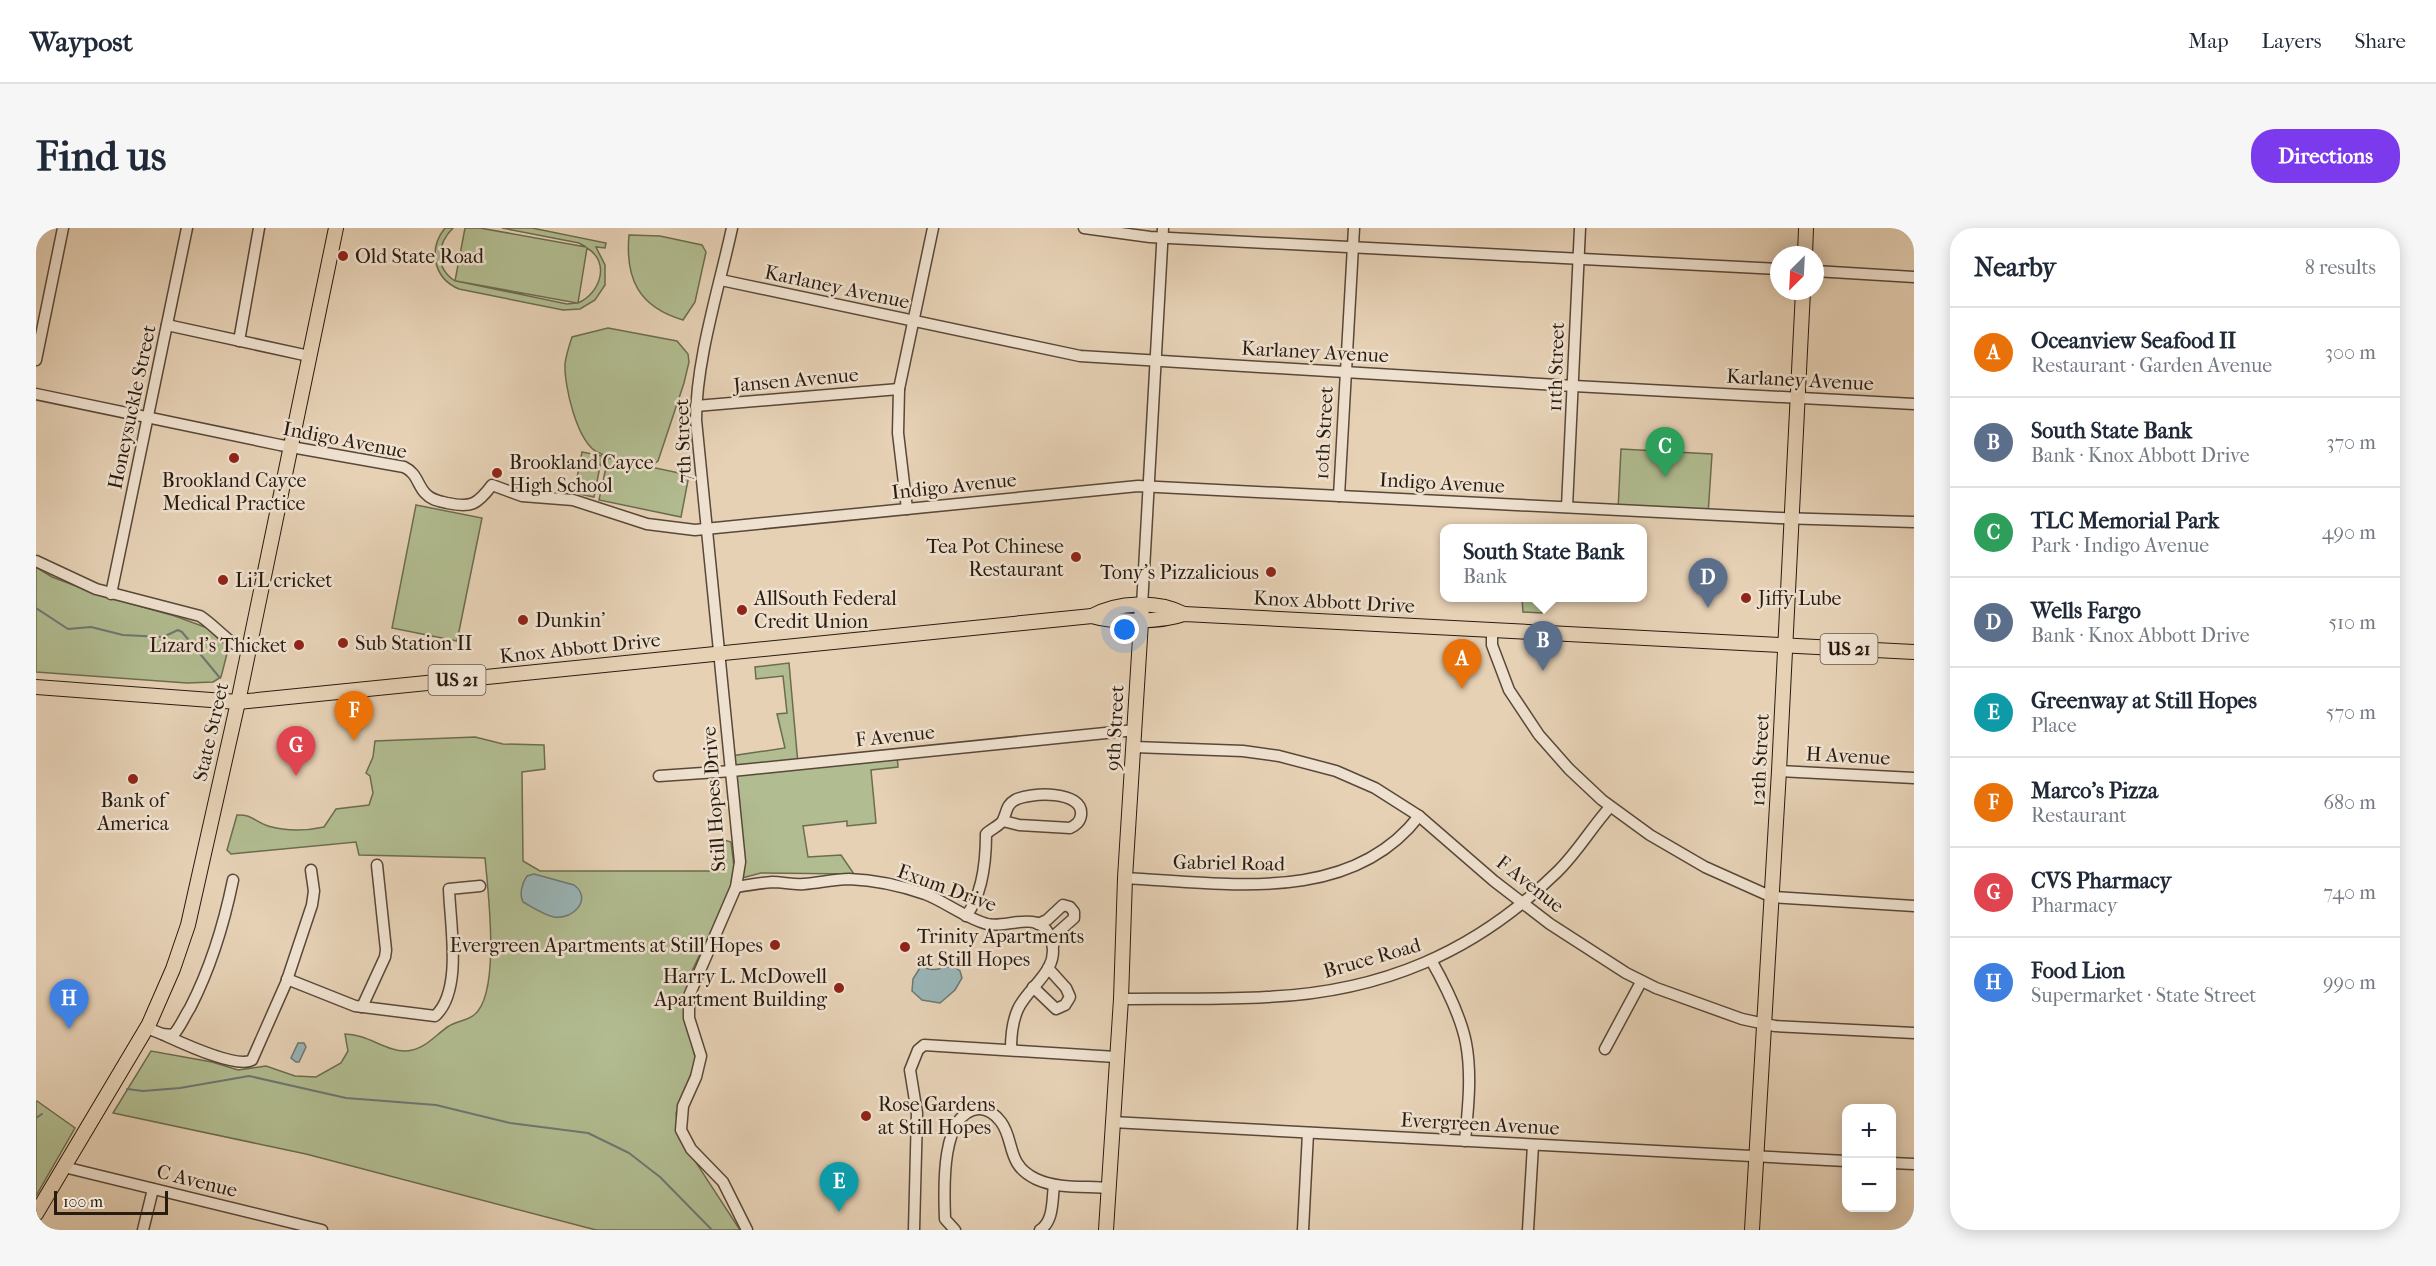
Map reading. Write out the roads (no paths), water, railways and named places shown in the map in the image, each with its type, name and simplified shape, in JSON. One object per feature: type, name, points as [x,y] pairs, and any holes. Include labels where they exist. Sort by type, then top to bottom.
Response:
[{"type":"main road","name":"State Street","points":[[36,1214],[147,1028],[173,969],[188,925],[249,651],[336,228]]},
{"type":"main road","points":[[1805,246],[1806,228]]},
{"type":"main road","name":"12th Street","points":[[1752,1230],[1779,771],[1803,300]]},
{"type":"main road","name":"Knox Abbott Drive","points":[[36,687],[238,702],[1092,616],[1108,621],[1141,613],[1169,620],[1184,614],[1914,652]]},
{"type":"main road","name":"9th Street","points":[[1106,1230],[1121,999],[1125,878],[1141,613]]},
{"type":"street","points":[[36,360],[63,228]]},
{"type":"street","name":"Honeysuckle Street","points":[[111,594],[187,228]]},
{"type":"street","points":[[239,341],[259,228]]},
{"type":"street","name":"7th Street","points":[[719,654],[697,440],[696,406],[703,362],[732,228]]},
{"type":"street","points":[[907,508],[898,433],[899,389],[933,228]]},
{"type":"street","points":[[1084,228],[1126,235],[1162,233],[1353,247],[1770,269]]},
{"type":"street","name":"10th Street","points":[[1338,496],[1354,228]]},
{"type":"street","name":"11th Street","points":[[1567,507],[1580,228]]},
{"type":"street","name":"9th Street","points":[[1141,613],[1162,233]]},
{"type":"street","points":[[1824,272],[1914,277]]},
{"type":"street","name":"Karlaney Avenue","points":[[721,280],[1071,355],[1914,404]]},
{"type":"street","points":[[167,325],[309,356]]},
{"type":"street","name":"Jansen Avenue","points":[[696,406],[899,389]]},
{"type":"street","name":"Indigo Avenue","points":[[36,394],[291,447],[404,467],[415,475],[425,493],[432,499],[463,506],[479,501],[492,485],[522,496],[573,500],[647,524],[706,530],[907,508],[1148,486],[1791,519],[1914,522]]},
{"type":"street","points":[[36,561],[75,581],[111,594],[200,616],[236,647],[249,651]]},
{"type":"street","points":[[1492,630],[1492,645],[1496,658],[1509,690],[1523,714],[1569,769],[1611,807],[1650,835],[1692,861],[1772,897],[1914,906]]},
{"type":"street","name":"Still Hopes Drive","points":[[719,654],[740,862],[736,887],[690,996],[689,1018],[701,1056],[696,1077],[683,1106],[681,1130],[691,1149],[723,1182],[747,1230]]},
{"type":"street","name":"F Avenue","points":[[660,776],[732,771],[1134,730]]},
{"type":"street","name":"F Avenue","points":[[1134,747],[1243,751],[1294,759],[1336,771],[1375,788],[1419,816],[1494,881],[1550,924],[1641,982],[1731,1016],[1775,1026],[1914,1033]]},
{"type":"street","name":"H Avenue","points":[[1779,771],[1914,778]]},
{"type":"street","points":[[966,916],[973,907],[982,874],[986,855],[986,834],[1003,821],[1006,809],[1014,801],[1031,795],[1072,798],[1079,803],[1082,812],[1076,825],[1070,828],[1019,825],[1003,821]]},
{"type":"street","name":"Bruce Road","points":[[1121,999],[1293,995],[1365,983],[1431,960],[1485,932],[1522,902],[1568,861],[1611,807]]},
{"type":"street","name":"Gabriel Road","points":[[1125,878],[1266,885],[1293,883],[1345,870],[1368,861],[1390,846],[1410,828],[1419,816]]},
{"type":"street","points":[[362,1007],[386,950],[377,865]]},
{"type":"street","points":[[147,1028],[192,1047],[246,1063],[252,1059],[287,979],[313,898],[311,870]]},
{"type":"street","name":"Exum Drive","points":[[736,887],[771,882],[804,884],[849,879],[888,884],[924,894],[966,916],[985,923],[998,926],[1029,920],[1038,924]]},
{"type":"street","points":[[162,1034],[172,1035],[177,1031],[194,999],[219,937],[233,880]]},
{"type":"street","points":[[287,979],[355,1006],[435,1016],[443,1009],[453,981],[449,889],[480,886]]},
{"type":"street","points":[[1011,1049],[1015,1018],[1033,987],[1048,968],[1053,957],[1056,934],[1074,918],[1074,912],[1070,907],[1063,905],[1047,920],[1038,924],[1050,937],[1053,946]]},
{"type":"street","points":[[1431,960],[1447,992],[1466,1043],[1469,1079],[1465,1141]]},
{"type":"street","points":[[1033,987],[1056,1009],[1065,1005],[1070,997],[1066,988],[1048,968]]},
{"type":"street","points":[[1605,1048],[1641,982]]},
{"type":"street","points":[[914,1230],[917,1113],[910,1070],[911,1063],[924,1045],[1116,1057]]},
{"type":"street","points":[[955,1230],[945,1219],[949,1144],[952,1130],[962,1115],[970,1110],[982,1109],[993,1113],[1002,1123],[1015,1160],[1024,1172],[1036,1179],[1054,1185],[1109,1188]]},
{"type":"street","name":"Evergreen Avenue","points":[[1113,1122],[1842,1161]]},
{"type":"street","points":[[1303,1230],[1308,1133]]},
{"type":"street","points":[[1528,1230],[1533,1145]]},
{"type":"street","points":[[1896,1162],[1914,1164]]},
{"type":"street","name":"C Avenue","points":[[64,1167],[302,1228],[321,1230]]},
{"type":"street","points":[[1040,1230],[1046,1226],[1050,1217],[1054,1185]]},
{"type":"street","points":[[143,1230],[153,1189]]},
{"type":"water","points":[[534,874],[574,885],[582,896],[574,912],[554,917],[523,902],[521,892],[524,882],[527,876]]},
{"type":"water","points":[[921,966],[933,970],[953,966],[960,971],[962,978],[955,990],[940,1003],[922,1000],[912,991],[913,979]]},
{"type":"water","points":[[298,1043],[304,1043],[306,1047],[299,1062],[296,1062],[291,1058]]},
{"type":"waterway","points":[[36,608],[68,629],[91,627],[123,635],[163,637],[178,630],[220,678]]},
{"type":"waterway","points":[[127,1089],[143,1091],[180,1088],[249,1076],[346,1098],[436,1105],[510,1123],[588,1133],[629,1153],[660,1177],[712,1230]]},
{"type":"waterway","points":[[36,1118],[42,1114]]},
{"type":"place","name":"Old State Road","points":[[343,256]]},
{"type":"place","name":"Brookland Cayce Medical Practice","points":[[234,458]]},
{"type":"place","name":"Brookland Cayce High School","points":[[497,473]]},
{"type":"place","name":"TLC Memorial Park","points":[[1665,477]]},
{"type":"place","name":"Tea Pot Chinese Restaurant","points":[[1076,557]]},
{"type":"place","name":"Tony's Pizzalicious","points":[[1271,572]]},
{"type":"place","name":"Li'L cricket","points":[[223,580]]},
{"type":"place","name":"Jiffy Lube","points":[[1746,598]]},
{"type":"place","name":"Wells Fargo","points":[[1708,608]]},
{"type":"place","name":"AllSouth Federal Credit Union","points":[[742,610]]},
{"type":"place","name":"Dunkin'","points":[[523,620]]},
{"type":"place","name":"Sub Station II","points":[[343,643]]},
{"type":"place","name":"Lizard's Thicket","points":[[299,645]]},
{"type":"place","name":"South State Bank","points":[[1543,671]]},
{"type":"place","name":"Oceanview Seafood II","points":[[1462,689]]},
{"type":"place","name":"Marco's Pizza","points":[[354,741]]},
{"type":"place","name":"CVS Pharmacy","points":[[296,776]]},
{"type":"place","name":"Bank of America","points":[[133,779]]},
{"type":"place","name":"Evergreen Apartments at Still Hopes","points":[[775,945]]},
{"type":"place","name":"Trinity Apartments at Still Hopes","points":[[905,947]]},
{"type":"place","name":"Harry L. McDowell Apartment Building","points":[[839,988]]},
{"type":"place","name":"Food Lion","points":[[69,1029]]},
{"type":"place","name":"Rose Gardens at Still Hopes","points":[[866,1116]]},
{"type":"place","name":"Greenway at Still Hopes","points":[[839,1212]]}]
